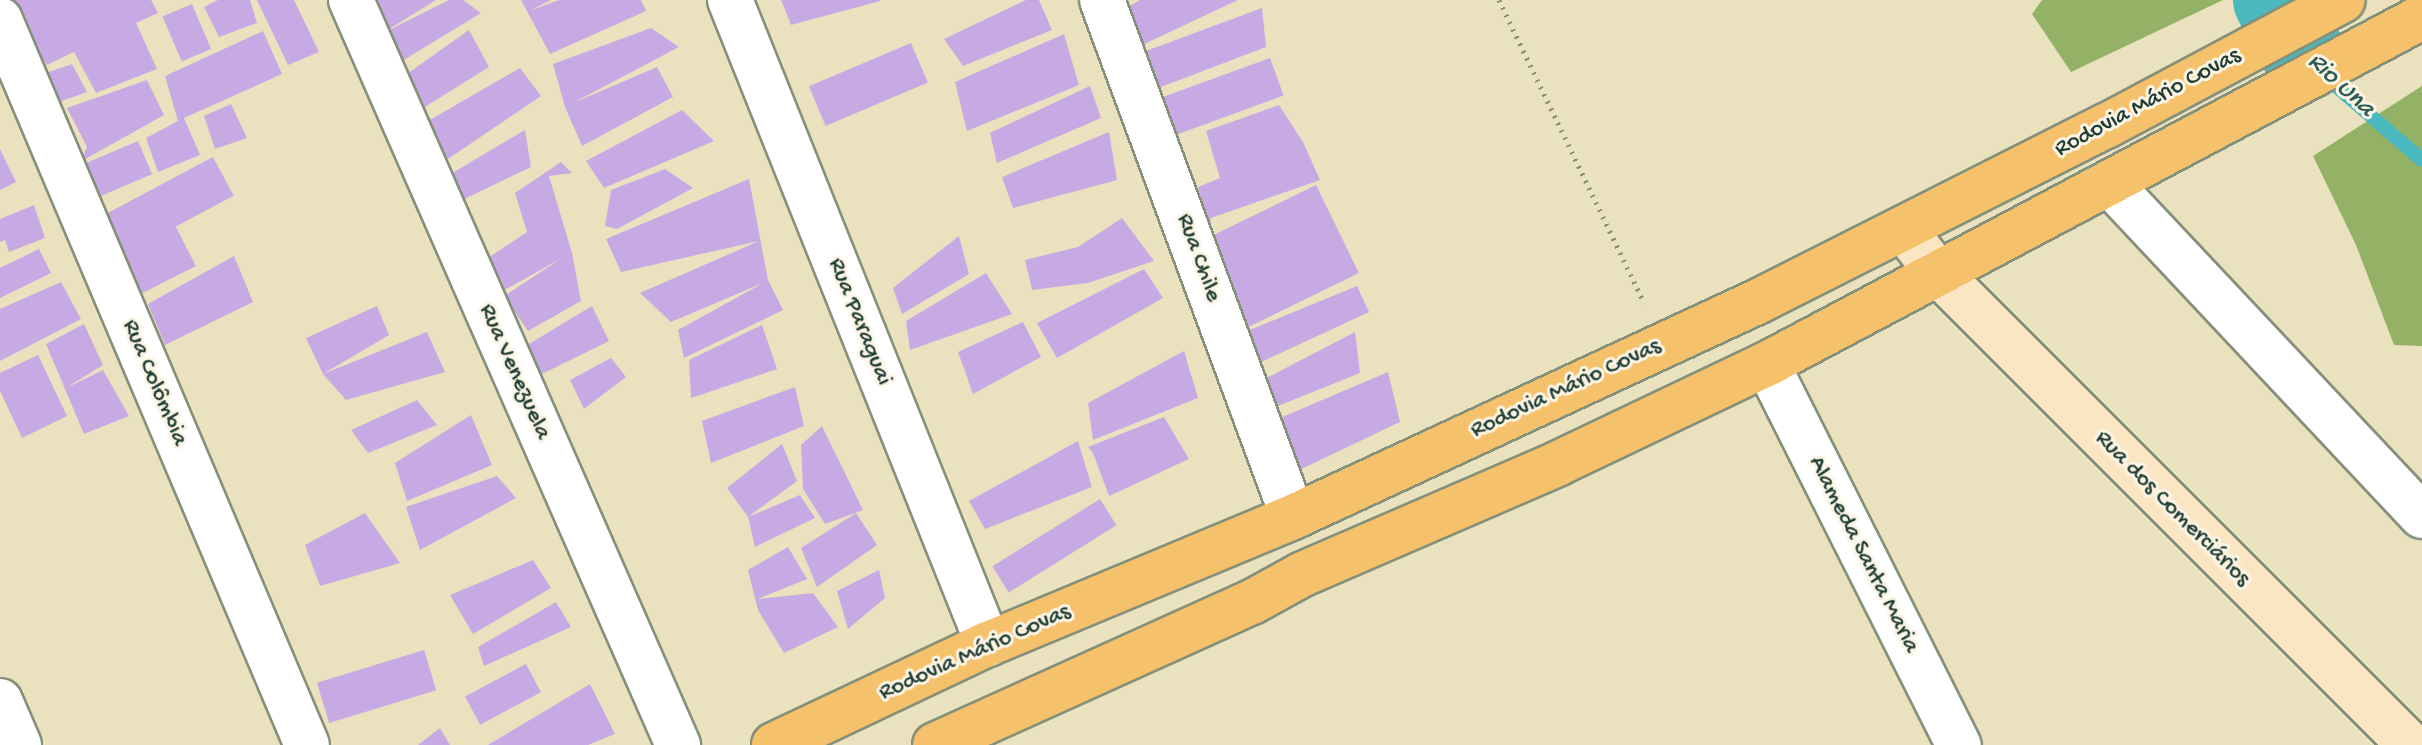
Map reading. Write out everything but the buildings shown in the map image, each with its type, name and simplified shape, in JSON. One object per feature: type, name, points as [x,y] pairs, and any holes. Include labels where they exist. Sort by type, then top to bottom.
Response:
[{"type":"main road","name":"Rodovia Mário Covas","points":[[774,745],[988,644],[1293,517],[1663,344],[1904,229],[2341,1]]},
{"type":"main road","points":[[935,745],[1252,602],[1303,574],[1559,463],[1767,364],[1936,271],[2111,185],[2422,17]]},
{"type":"main road","name":"Rua dos Comerciários","points":[[1904,229],[1936,271],[2410,745]]},
{"type":"street","name":"Rua Venezuela","points":[[351,0],[678,745]]},
{"type":"street","name":"Rua Paraguai","points":[[730,0],[988,644]]},
{"type":"street","name":"Rua Chile","points":[[1102,0],[1293,517]]},
{"type":"street","name":"Rua Colômbia","points":[[0,20],[307,745]]},
{"type":"street","points":[[2111,185],[2422,516]]},
{"type":"street","name":"Alameda Santa Maria","points":[[1767,364],[1959,745]]},
{"type":"street","points":[[0,701],[19,745]]},
{"type":"path","points":[[1499,0],[1663,344]]},
{"type":"green space","points":[[2042,0],[2223,0],[2071,72],[2032,14]]},
{"type":"green space","points":[[2422,86],[2422,346],[2394,345],[2356,245],[2313,156]]},
{"type":"waterway","name":"Rio Una","points":[[2275,0],[2306,59]]},
{"type":"waterway","name":"Rio Una","points":[[2322,74],[2422,160]]}]
